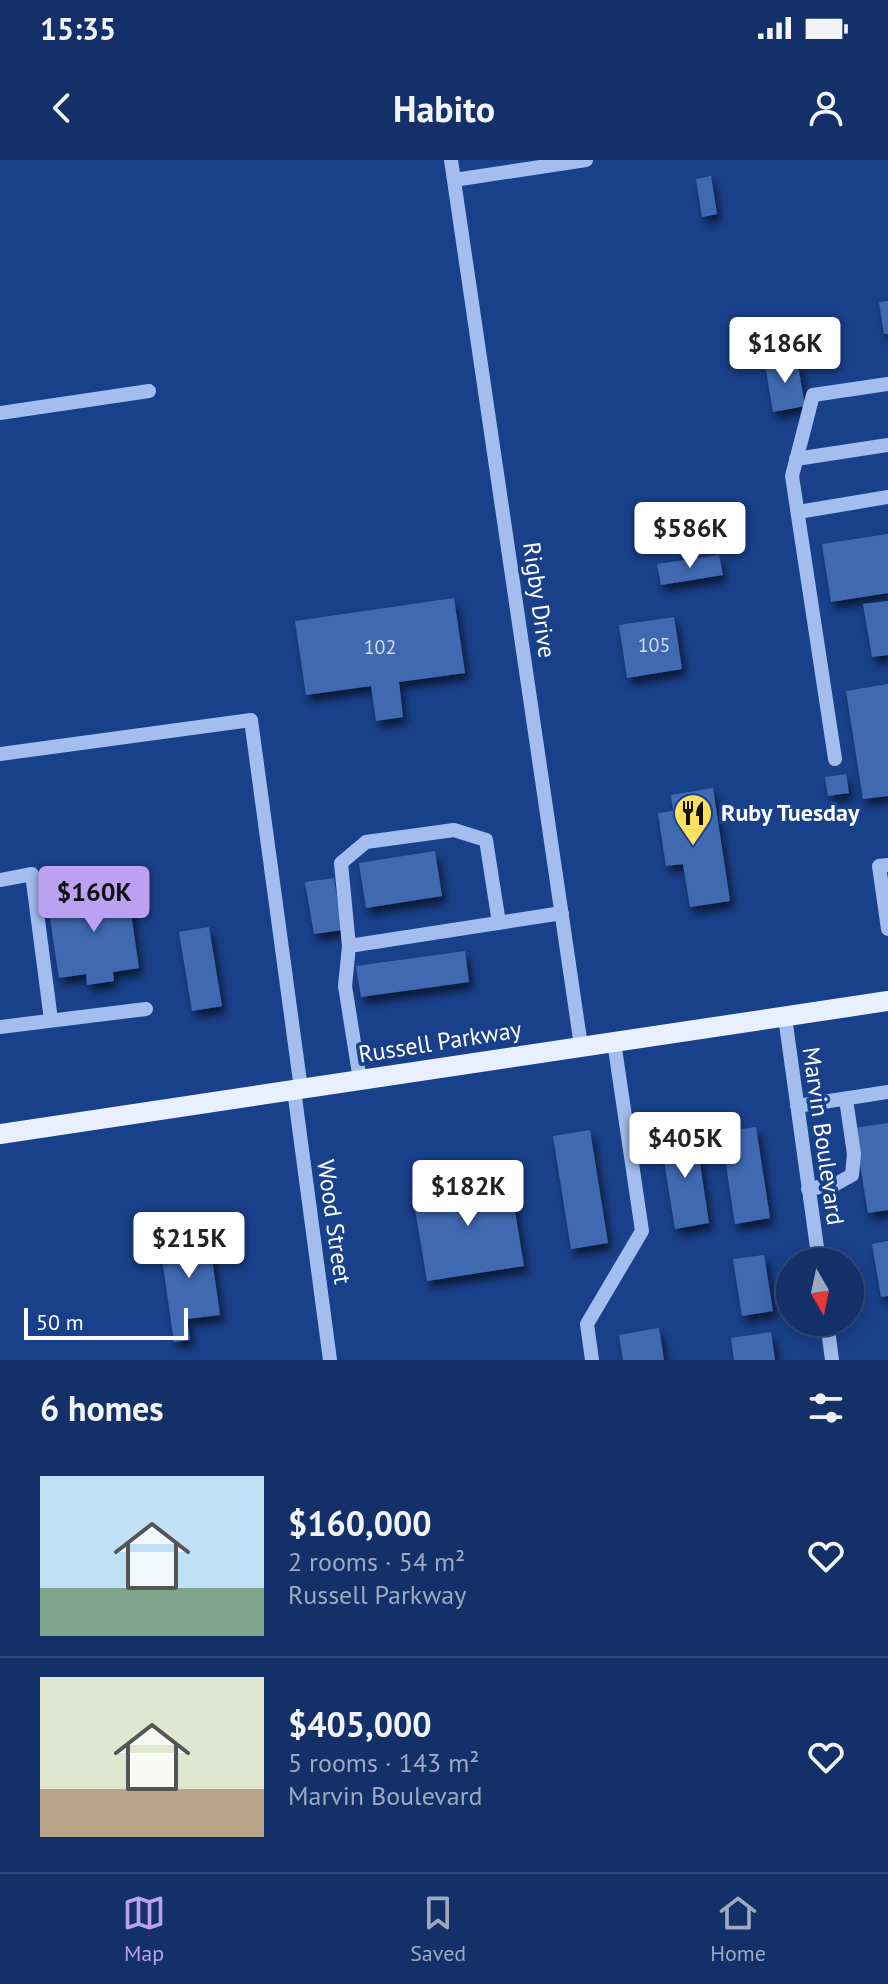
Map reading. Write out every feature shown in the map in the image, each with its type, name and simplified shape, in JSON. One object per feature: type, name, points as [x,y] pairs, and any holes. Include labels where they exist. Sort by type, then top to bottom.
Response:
[{"type":"main road","name":"Russell Parkway","points":[[0,1134],[888,1001]]},
{"type":"street","name":"Rigby Drive","points":[[451,160],[581,1046]]},
{"type":"street","points":[[454,180],[586,160]]},
{"type":"street","points":[[835,759],[792,476],[813,395],[888,384]]},
{"type":"street","points":[[0,413],[149,391]]},
{"type":"street","points":[[796,459],[888,445]]},
{"type":"street","points":[[798,512],[888,497]]},
{"type":"street","name":"Wood Street","points":[[0,754],[251,720],[330,1360]]},
{"type":"street","points":[[360,1080],[345,986],[349,946],[341,863],[366,842],[454,830],[486,840],[499,923]]},
{"type":"street","points":[[888,865],[879,866],[888,929]]},
{"type":"street","points":[[0,880],[32,874],[51,1020]]},
{"type":"street","points":[[349,946],[562,913]]},
{"type":"street","points":[[0,1027],[146,1009]]},
{"type":"street","name":"Marvin Boulevard","points":[[785,1017],[817,1248]]},
{"type":"street","points":[[592,1360],[587,1324],[642,1231],[614,1042]]},
{"type":"street","points":[[797,1106],[888,1092]]},
{"type":"street","points":[[808,1189],[836,1184],[852,1175],[854,1154],[846,1099]]},
{"type":"street","points":[[829,1336],[832,1360]]},
{"type":"building","points":[[711,176],[717,214],[702,217],[696,179]]},
{"type":"building","points":[[888,301],[888,334],[884,334],[879,302]]},
{"type":"building","points":[[797,359],[805,406],[773,412],[765,364]]},
{"type":"building","points":[[888,534],[888,593],[831,602],[822,544]]},
{"type":"building","points":[[719,555],[723,575],[661,585],[657,564]]},
{"type":"building","points":[[454,598],[465,673],[399,682],[403,717],[376,721],[371,686],[306,695],[295,621]]},
{"type":"building","points":[[888,601],[888,655],[872,657],[863,604]]},
{"type":"building","points":[[674,617],[682,669],[627,678],[619,625]]},
{"type":"building","points":[[888,684],[888,796],[863,799],[846,691]]},
{"type":"building","points":[[846,774],[849,793],[828,796],[825,777]]},
{"type":"building","points":[[713,788],[730,901],[690,907],[683,864],[666,866],[658,813],[673,811],[671,795]]},
{"type":"building","points":[[435,851],[442,896],[366,908],[359,863]]},
{"type":"building","points":[[334,878],[342,930],[314,934],[305,882]]},
{"type":"building","points":[[127,886],[139,968],[113,972],[114,981],[87,985],[86,974],[59,978],[47,899]]},
{"type":"building","points":[[209,927],[222,1006],[192,1011],[179,932]]},
{"type":"building","points":[[465,951],[469,982],[361,997],[356,966]]},
{"type":"building","points":[[888,1123],[888,1210],[868,1213],[854,1128]]},
{"type":"building","points":[[756,1127],[770,1218],[735,1224],[721,1132]]},
{"type":"building","points":[[590,1130],[608,1243],[571,1249],[553,1136]]},
{"type":"building","points":[[695,1131],[709,1223],[675,1229],[660,1136]]},
{"type":"building","points":[[509,1175],[524,1266],[427,1281],[412,1191]]},
{"type":"building","points":[[208,1230],[220,1315],[187,1319],[190,1340],[174,1342],[159,1237]]},
{"type":"building","points":[[888,1241],[888,1296],[881,1297],[872,1244]]},
{"type":"building","points":[[764,1255],[773,1311],[742,1316],[733,1259]]},
{"type":"building","points":[[659,1328],[664,1360],[623,1360],[619,1335]]},
{"type":"building","points":[[771,1332],[775,1360],[734,1360],[731,1338]]},
{"type":"place","name":"Ruby Tuesday","points":[[693,847]]}]
